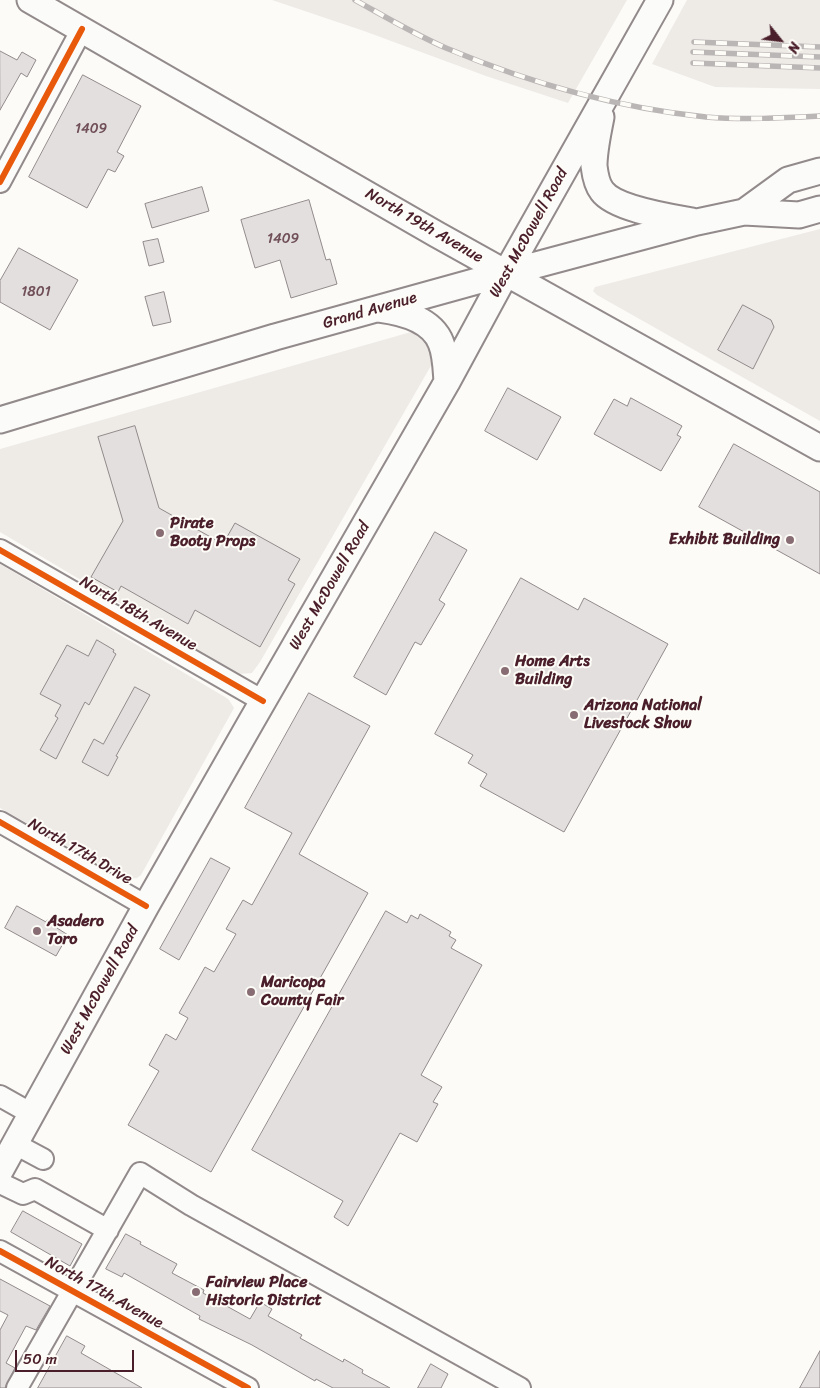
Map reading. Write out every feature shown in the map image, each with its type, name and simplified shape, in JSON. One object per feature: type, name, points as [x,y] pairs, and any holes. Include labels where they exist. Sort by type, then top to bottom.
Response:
[{"type":"main road","name":"North 19th Avenue","points":[[30,0],[506,273],[820,448]]},
{"type":"main road","name":"West McDowell Road","points":[[0,1171],[146,906],[447,382],[506,273],[660,0]]},
{"type":"main road","points":[[604,99],[594,166],[598,185],[602,192],[616,201],[629,206],[696,222]]},
{"type":"main road","name":"Grand Avenue","points":[[744,212],[788,180],[820,171]]},
{"type":"main road","name":"Grand Avenue","points":[[0,420],[252,344],[696,222],[744,212],[799,215],[820,209]]},
{"type":"main road","points":[[376,309],[413,317],[438,334],[445,356],[447,382]]},
{"type":"street","points":[[0,182],[82,29]]},
{"type":"street","name":"North 18th Avenue","points":[[0,550],[263,701]]},
{"type":"street","name":"North 17th Drive","points":[[0,822],[146,906]]},
{"type":"street","points":[[0,1096],[32,1114]]},
{"type":"street","points":[[15,1144],[43,1159]]},
{"type":"street","points":[[17,1388],[140,1173],[191,1205],[520,1388]]},
{"type":"street","points":[[0,1183],[23,1194],[35,1189],[108,1230]]},
{"type":"street","name":"North 17th Avenue","points":[[0,1252],[248,1388]]},
{"type":"shaded area","points":[[272,0],[627,0],[568,103]]},
{"type":"shaded area","points":[[687,0],[820,0],[820,89],[715,87],[652,64]]},
{"type":"shaded area","points":[[820,229],[820,421],[593,291],[595,287]]},
{"type":"shaded area","points":[[411,332],[419,332],[426,337],[434,354],[432,364],[252,673],[239,674],[0,532],[0,449]]},
{"type":"shaded area","points":[[0,564],[225,697],[234,708],[141,875],[137,878],[129,879],[120,876],[0,808]]},
{"type":"building","points":[[0,51],[17,60],[22,52],[36,60],[27,77],[21,73],[0,110]]},
{"type":"building","points":[[83,75],[141,106],[117,152],[124,156],[115,172],[108,169],[87,208],[29,177]]},
{"type":"building","points":[[202,187],[209,211],[152,228],[145,204]]},
{"type":"building","points":[[309,200],[326,260],[330,259],[337,284],[291,298],[280,260],[255,268],[241,220]]},
{"type":"building","points":[[158,239],[164,262],[149,266],[143,242]]},
{"type":"building","points":[[19,248],[78,280],[50,330],[0,302],[0,281]]},
{"type":"building","points":[[164,292],[171,322],[153,326],[145,297]]},
{"type":"building","points":[[743,305],[771,320],[774,327],[753,369],[718,350]]},
{"type":"building","points":[[508,388],[561,417],[537,460],[485,431]]},
{"type":"building","points":[[631,398],[682,426],[677,435],[681,437],[661,471],[594,434],[614,399],[627,406]]},
{"type":"building","name":"Pirate Booty Props","points":[[135,426],[159,508],[223,544],[235,523],[300,559],[288,580],[295,584],[260,647],[195,610],[188,624],[121,586],[118,592],[91,577],[123,521],[98,437]]},
{"type":"building","name":"Exhibit Building","points":[[734,444],[820,492],[820,574],[699,507]]},
{"type":"building","points":[[435,532],[467,550],[439,600],[445,604],[421,645],[415,642],[386,695],[354,677]]},
{"type":"building","name":"Arizona National Livestock Show","points":[[521,578],[578,610],[584,598],[668,644],[564,832],[480,786],[487,774],[468,763],[473,755],[435,734]]},
{"type":"building","points":[[97,640],[114,650],[113,652],[116,654],[89,705],[85,702],[56,759],[40,750],[58,718],[55,716],[61,705],[40,694],[67,645],[88,656]]},
{"type":"building","points":[[135,687],[150,695],[116,756],[118,757],[108,776],[82,762],[94,739],[103,744]]},
{"type":"building","name":"Maricopa County Fair","points":[[309,693],[370,726],[299,854],[368,893],[211,1172],[128,1125],[159,1071],[149,1065],[166,1034],[176,1040],[188,1018],[179,1013],[205,967],[214,972],[236,934],[226,929],[243,900],[252,905],[292,833],[245,808]]},
{"type":"building","points":[[211,858],[230,868],[179,960],[160,949]]},
{"type":"building","name":"Asadero Toro","points":[[17,906],[46,922],[47,920],[58,926],[57,928],[68,935],[56,956],[5,928]]},
{"type":"building","points":[[386,911],[407,923],[411,915],[418,919],[420,914],[451,932],[449,936],[456,940],[451,948],[482,965],[421,1075],[442,1087],[433,1102],[438,1104],[417,1142],[400,1133],[348,1226],[334,1217],[343,1201],[252,1150]]},
{"type":"building","points":[[23,1211],[82,1244],[70,1266],[11,1232]]},
{"type":"building","points":[[126,1234],[141,1242],[140,1244],[177,1264],[172,1273],[204,1290],[203,1293],[250,1319],[260,1302],[272,1309],[268,1316],[302,1335],[300,1338],[343,1362],[344,1359],[363,1370],[362,1373],[390,1388],[333,1388],[316,1379],[315,1381],[252,1345],[199,1319],[200,1316],[124,1273],[122,1277],[106,1269]]},
{"type":"building","points":[[0,1279],[50,1306],[36,1330],[26,1326],[6,1363],[15,1368],[5,1388],[0,1388],[0,1330],[8,1315],[0,1311]]},
{"type":"building","points":[[67,1336],[85,1346],[81,1353],[142,1388],[38,1388]]},
{"type":"building","points":[[820,1351],[820,1388],[800,1388]]},
{"type":"building","points":[[431,1364],[448,1374],[441,1388],[418,1388]]},
{"type":"railway","points":[[355,0],[399,25],[446,48],[508,72],[573,92],[640,107],[706,117],[749,119],[820,116]]},
{"type":"railway","points":[[694,42],[820,47]]},
{"type":"railway","points":[[693,52],[820,57]]},
{"type":"railway","points":[[693,63],[820,68]]},
{"type":"cycle path","points":[[0,182],[82,29]]},
{"type":"cycle path","points":[[0,550],[263,701]]},
{"type":"cycle path","points":[[0,822],[146,906]]},
{"type":"cycle path","points":[[0,1251],[248,1388]]},
{"type":"place","name":"Pirate Booty Props","points":[[160,533]]},
{"type":"place","name":"Exhibit Building","points":[[790,540]]},
{"type":"place","name":"Home Arts Building","points":[[505,671]]},
{"type":"place","name":"Arizona National Livestock Show","points":[[574,715]]},
{"type":"place","name":"Asadero Toro","points":[[37,931]]},
{"type":"place","name":"Maricopa County Fair","points":[[251,992]]},
{"type":"place","name":"Fairview Place Historic District","points":[[196,1292]]}]
